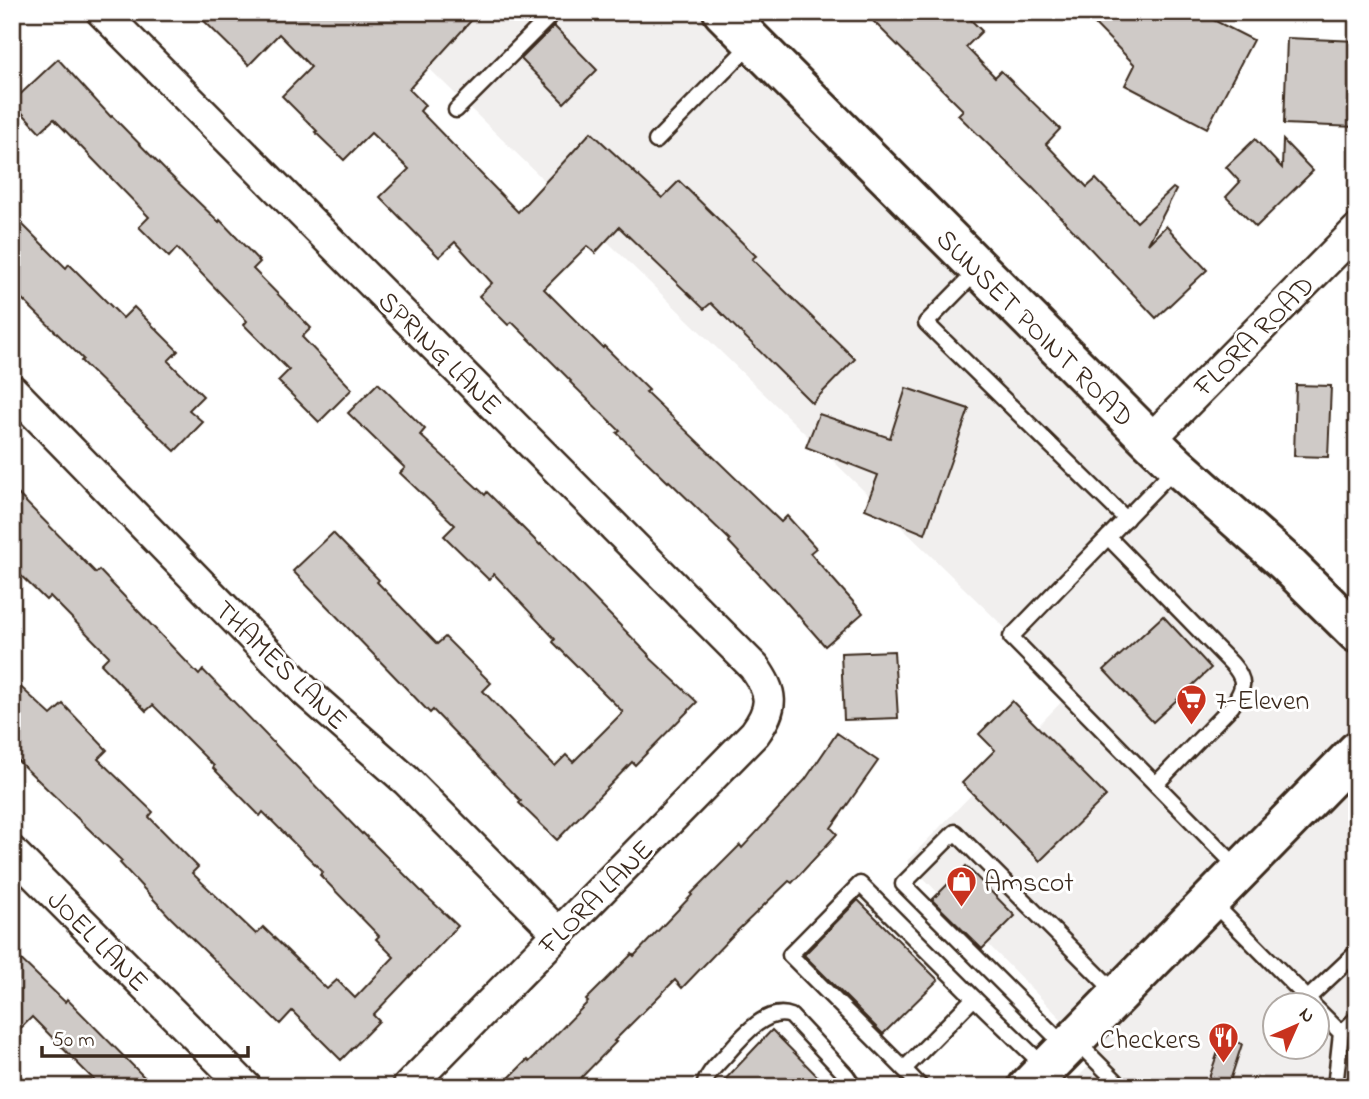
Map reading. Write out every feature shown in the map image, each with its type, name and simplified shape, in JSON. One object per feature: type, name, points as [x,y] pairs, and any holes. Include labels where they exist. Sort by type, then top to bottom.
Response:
[{"type":"main road","name":"SUNSET POINT ROAD","points":[[723,12],[1177,467],[1285,562],[1357,633]]},
{"type":"main road","points":[[1054,1060],[1357,751]]},
{"type":"street","name":"SPRING LANE","points":[[102,12],[754,667],[766,683],[769,699]]},
{"type":"street","name":"FLORA ROAD","points":[[1150,440],[1357,230]]},
{"type":"street","name":"THAMES LANE","points":[[12,390],[305,691],[406,780],[558,933]]},
{"type":"street","name":"FLORA LANE","points":[[408,1087],[755,733],[766,717],[769,699]]},
{"type":"street","name":"JOEL LANE","points":[[12,852],[246,1087]]},
{"type":"lane","points":[[457,110],[554,12]]},
{"type":"lane","points":[[656,141],[753,42]]},
{"type":"lane","points":[[979,269],[926,323],[1126,519]]},
{"type":"lane","points":[[1177,467],[1011,637],[1240,870]]},
{"type":"lane","points":[[1108,537],[1232,664],[1240,674],[1243,684],[1232,706],[1156,784]]},
{"type":"lane","points":[[1054,1060],[903,884],[955,832],[1118,995]]},
{"type":"lane","points":[[921,1087],[790,955],[860,884],[974,998],[1054,1060],[1122,1087]]},
{"type":"lane","points":[[1211,901],[1298,990]]},
{"type":"lane","points":[[1324,990],[1357,953]]},
{"type":"lane","points":[[904,1069],[974,998]]},
{"type":"lane","points":[[704,1087],[711,1072],[748,1030],[770,1016],[784,1013],[791,1016],[846,1074],[854,1087]]},
{"type":"lane","points":[[1335,1087],[1341,1033],[1357,1018]]},
{"type":"lane","points":[[1330,1022],[1341,1033]]},
{"type":"shaded area","points":[[371,12],[700,12],[1128,442],[1274,573],[1357,656],[1357,732],[1068,1026],[907,861],[1071,692]]},
{"type":"shaded area","points":[[1357,772],[1357,1087],[1068,1087],[1098,1057],[1088,1046]]},
{"type":"building","points":[[195,12],[479,12],[409,89],[425,105],[420,111],[518,212],[591,132],[662,198],[679,181],[756,256],[752,259],[855,359],[812,403],[711,303],[704,309],[619,227],[595,253],[587,246],[544,289],[781,522],[787,516],[816,548],[810,553],[863,613],[825,646],[730,540],[617,433],[620,431],[512,322],[508,325],[479,296],[492,283],[455,242],[439,257],[380,197],[409,169],[371,133],[344,160],[282,96],[311,67],[279,34],[249,65]]},
{"type":"building","points":[[864,12],[963,12],[982,31],[966,47],[995,77],[1001,71],[1060,129],[1046,144],[1087,187],[1096,179],[1137,222],[1173,188],[1176,190],[1148,244],[1166,226],[1207,270],[1156,318],[1032,187],[958,115],[963,110]]},
{"type":"building","points":[[1083,12],[1198,12],[1253,40],[1207,128],[1125,85],[1135,65]]},
{"type":"building","points":[[554,26],[597,70],[564,103],[521,59]]},
{"type":"building","points":[[1287,38],[1357,41],[1356,127],[1284,124]]},
{"type":"building","points":[[58,59],[111,117],[219,222],[220,220],[260,262],[253,269],[311,328],[302,337],[352,389],[319,422],[278,381],[289,370],[244,325],[247,321],[177,248],[169,257],[139,227],[149,217],[54,119],[40,132],[12,102]]},
{"type":"building","points":[[1255,139],[1282,168],[1283,140],[1313,171],[1256,227],[1226,197],[1240,182],[1226,167]]},
{"type":"building","points":[[12,214],[66,268],[69,264],[123,318],[134,307],[178,351],[168,361],[203,396],[189,410],[203,422],[175,451],[81,361],[83,359],[12,289]]},
{"type":"building","points":[[378,383],[425,429],[420,435],[485,495],[487,492],[541,544],[648,656],[697,702],[635,765],[632,762],[557,840],[433,710],[430,713],[293,571],[333,533],[437,644],[445,637],[491,683],[483,691],[555,766],[566,755],[573,762],[623,712],[553,642],[555,639],[494,574],[489,580],[444,536],[455,525],[400,473],[405,468],[348,413]]},
{"type":"building","points":[[1296,385],[1331,386],[1328,457],[1294,456]]},
{"type":"building","points":[[906,388],[969,409],[925,534],[865,509],[878,475],[806,447],[819,414],[890,438]]},
{"type":"building","points":[[12,488],[96,573],[99,570],[199,675],[203,670],[362,834],[458,926],[373,1015],[379,1021],[341,1060],[292,1011],[280,1024],[171,918],[120,863],[122,861],[12,755],[12,679],[51,715],[63,704],[107,750],[98,759],[153,812],[149,817],[198,867],[192,873],[256,934],[263,927],[327,989],[337,980],[355,998],[394,957],[376,939],[379,936],[320,875],[323,872],[263,812],[260,816],[153,705],[146,711],[101,664],[109,656],[50,596],[46,600],[12,567]]},
{"type":"building","points":[[1163,616],[1211,668],[1153,722],[1104,670]]},
{"type":"building","points":[[894,651],[898,718],[844,720],[841,653]]},
{"type":"building","points":[[1012,701],[1106,796],[1040,861],[962,783],[995,750],[979,734]]},
{"type":"building","points":[[837,733],[878,761],[831,828],[837,834],[792,883],[789,881],[682,988],[675,980],[572,1087],[500,1087],[527,1060],[529,1062],[588,1002],[586,1000],[632,954],[634,956],[740,845],[742,848],[805,780]]},
{"type":"building","points":[[966,866],[1015,916],[982,949],[932,900]]},
{"type":"building","points":[[858,900],[938,980],[883,1034],[804,955]]},
{"type":"building","points":[[12,951],[65,1002],[67,999],[154,1087],[101,1087],[32,1017],[12,1037]]},
{"type":"building","points":[[772,1030],[828,1087],[718,1087]]},
{"type":"building","name":"Checkers","points":[[1223,1037],[1242,1044],[1228,1087],[1206,1087]]},
{"type":"place","name":"7-Eleven","points":[[1192,726]]},
{"type":"place","name":"Amscot","points":[[961,908]]},
{"type":"place","name":"Checkers","points":[[1224,1065]]}]
